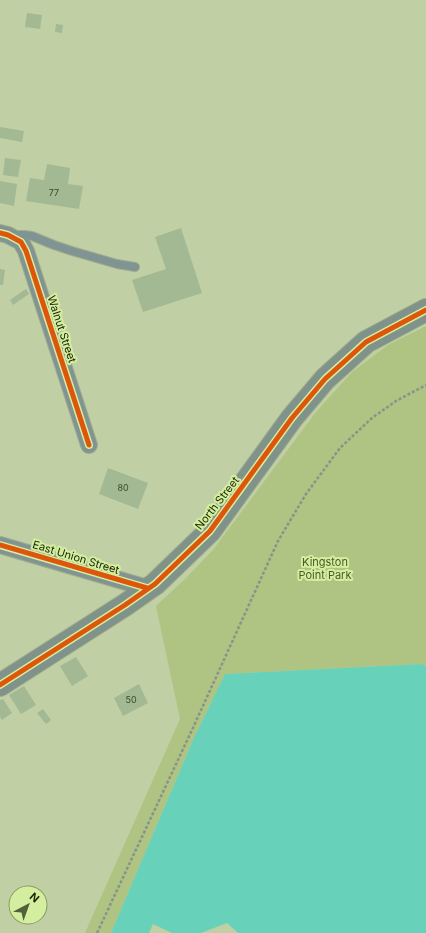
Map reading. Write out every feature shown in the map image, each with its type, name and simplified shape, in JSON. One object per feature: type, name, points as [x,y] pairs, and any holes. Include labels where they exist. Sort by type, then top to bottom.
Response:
[{"type":"street","name":"Walnut Street","points":[[6,235],[20,242],[26,251],[89,445]]},
{"type":"street","name":"North Street","points":[[0,685],[125,605],[147,588],[155,584],[210,531],[292,418],[325,379],[366,342],[426,310]]},
{"type":"street","name":"East Union Street","points":[[0,544],[147,588]]},
{"type":"lane","points":[[6,235],[32,236],[54,246],[117,264],[135,267]]},
{"type":"path","points":[[97,933],[278,541],[306,494],[340,448],[372,418],[396,401],[426,385]]},
{"type":"green space","name":"Kingston Point Park","points":[[426,326],[426,666],[421,664],[225,674],[193,740],[111,933],[85,933],[180,719],[156,606],[213,550],[316,412],[352,372],[388,345]]},
{"type":"water","points":[[421,664],[426,666],[426,933],[238,933],[227,923],[201,933],[172,933],[153,924],[149,933],[111,933],[193,740],[225,674]]},
{"type":"building","points":[[27,13],[42,15],[40,29],[25,27]]},
{"type":"building","points":[[56,24],[63,25],[62,33],[55,32]]},
{"type":"building","points":[[0,127],[24,131],[22,142],[0,138]]},
{"type":"building","points":[[5,158],[21,160],[18,177],[3,175]]},
{"type":"building","points":[[47,164],[70,168],[68,184],[83,186],[79,209],[26,201],[30,178],[44,180]]},
{"type":"building","points":[[0,181],[17,184],[14,206],[0,203]]},
{"type":"building","points":[[181,228],[202,293],[143,312],[132,280],[166,269],[155,237]]},
{"type":"building","points":[[0,269],[5,270],[3,285],[0,285]]},
{"type":"building","points":[[26,289],[29,294],[13,305],[10,300]]},
{"type":"building","points":[[108,468],[148,483],[138,509],[99,494]]},
{"type":"building","points":[[76,657],[88,676],[72,686],[60,666]]},
{"type":"building","points":[[139,684],[148,703],[123,716],[114,698]]},
{"type":"building","points":[[24,686],[36,705],[21,714],[9,695]]},
{"type":"building","points":[[3,699],[12,713],[2,720],[0,717],[0,700]]},
{"type":"building","points":[[43,709],[51,720],[46,724],[37,713]]},
{"type":"cycle path","points":[[0,233],[8,235],[21,242],[26,251],[89,445]]},
{"type":"cycle path","points":[[0,685],[125,605],[155,584],[210,531],[292,418],[325,379],[366,342],[426,310]]},
{"type":"cycle path","points":[[0,545],[147,588]]}]
